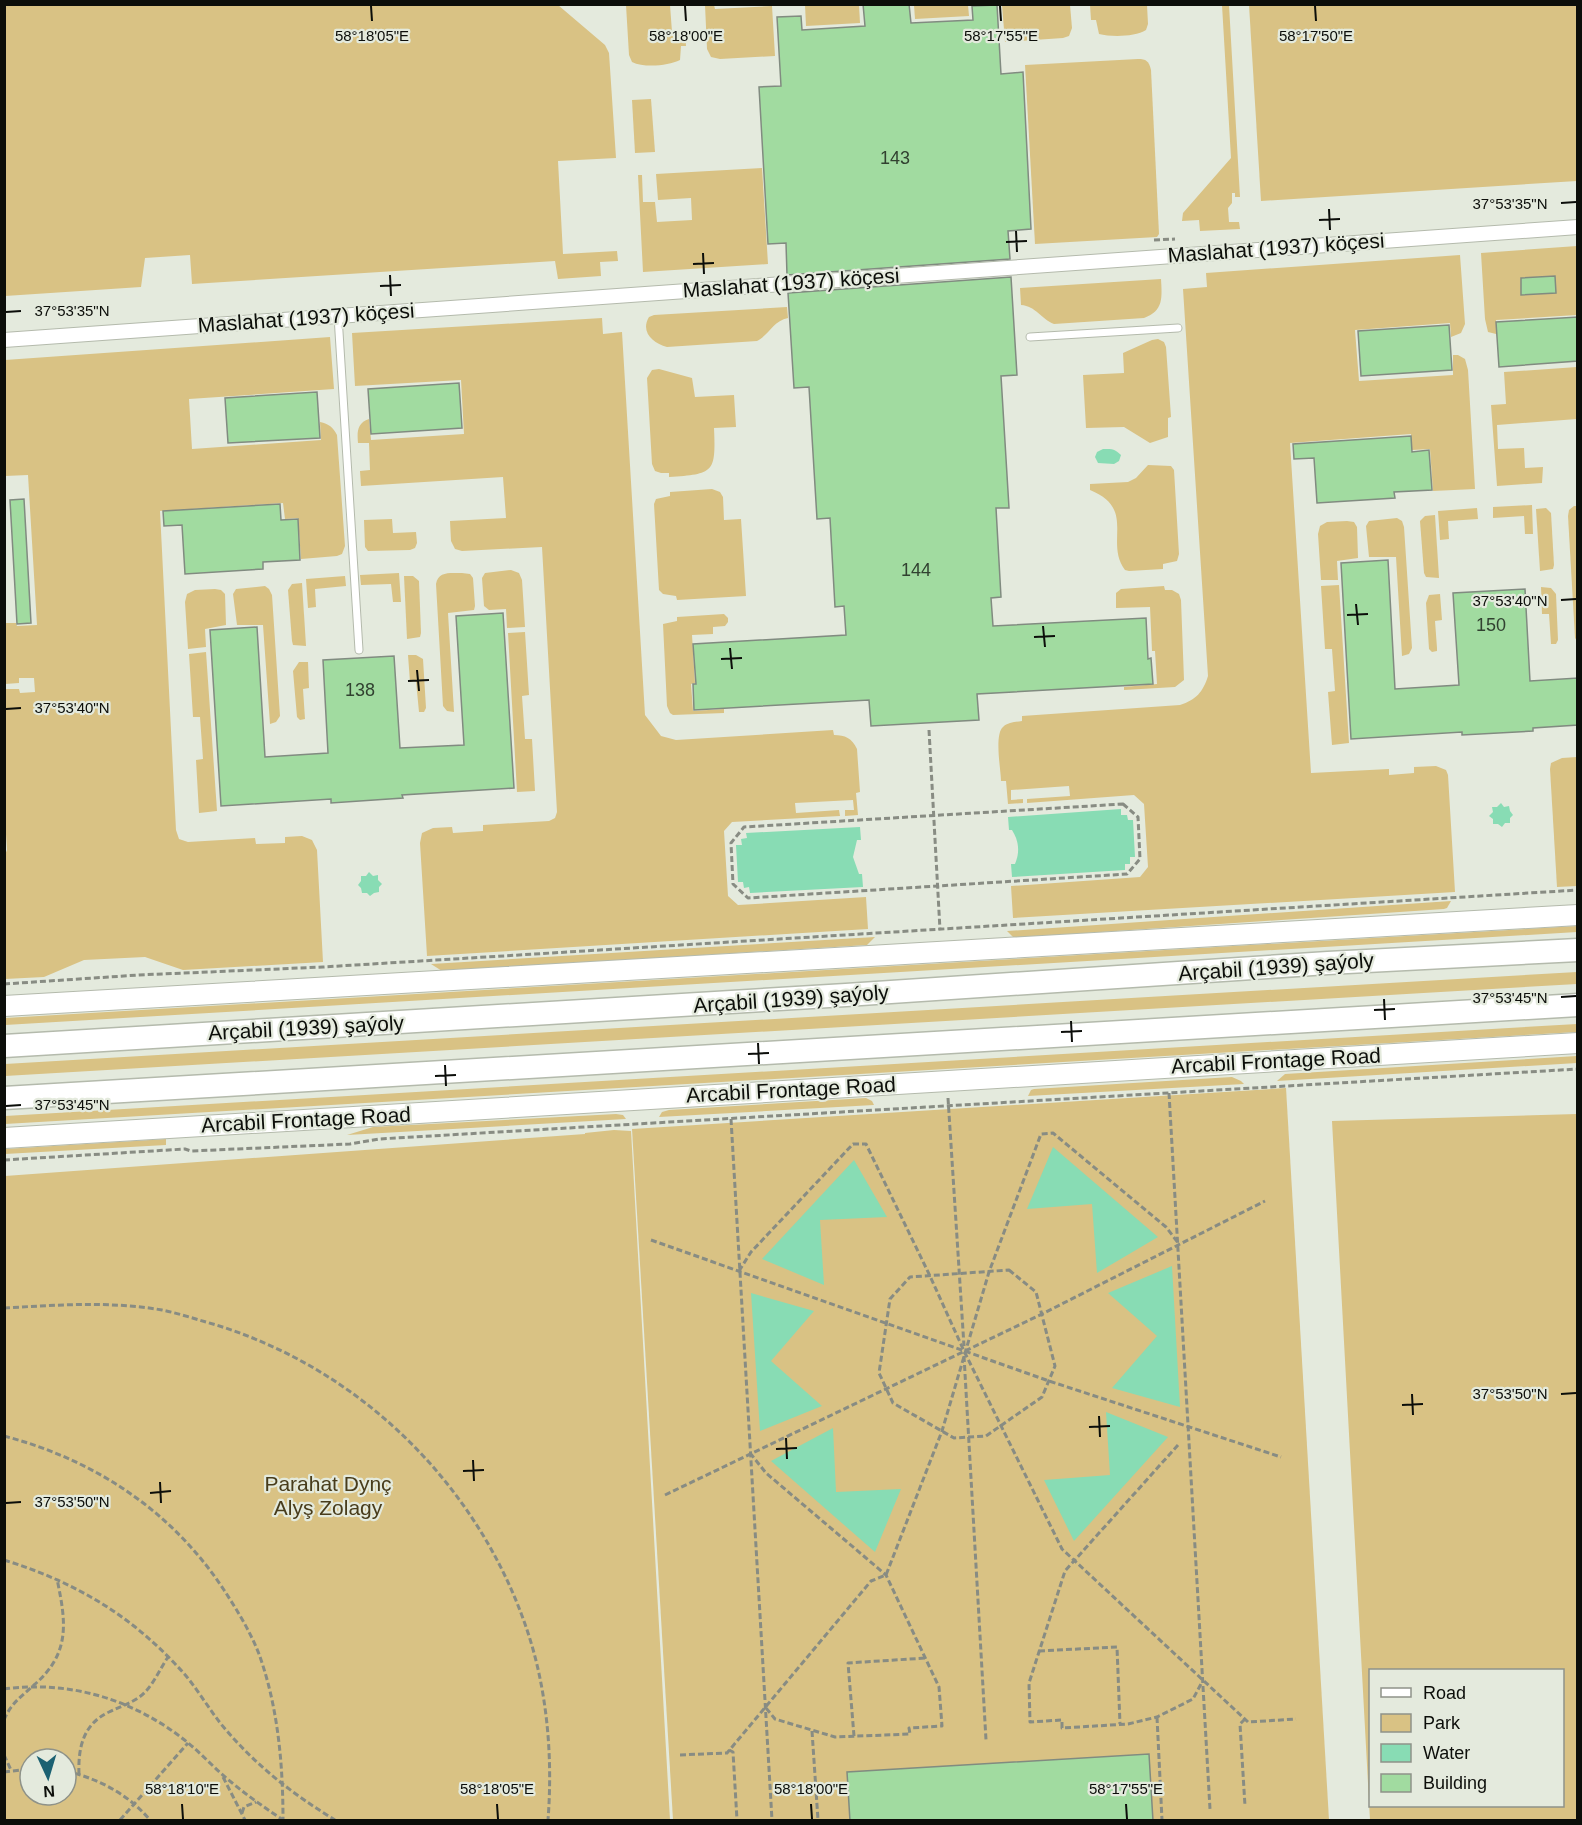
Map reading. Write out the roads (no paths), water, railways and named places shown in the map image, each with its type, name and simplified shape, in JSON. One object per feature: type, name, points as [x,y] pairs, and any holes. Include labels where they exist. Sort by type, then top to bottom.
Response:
[{"type":"main road","name":"Arçabil (1939) şaýoly","points":[[4,1046],[846,996],[1328,963],[1578,950]]},
{"type":"main road","points":[[4,1098],[1578,1005]]},
{"type":"street","name":"Maslahat (1937) köçesi","points":[[4,340],[1578,227]]},
{"type":"street","points":[[4,1006],[1578,915]]},
{"type":"street","name":"Arcabil Frontage Road","points":[[4,1138],[1578,1043]]},
{"type":"lane","points":[[338,316],[359,650]]},
{"type":"lane","points":[[1030,337],[1178,328]]},
{"type":"water","points":[[1112,449],[1121,455],[1119,461],[1114,464],[1098,463],[1095,457],[1097,452]]},
{"type":"water","points":[[1501,803],[1504,807],[1509,806],[1513,815],[1510,823],[1505,823],[1502,827],[1493,824],[1493,819],[1489,816],[1493,812],[1492,807],[1497,807]]},
{"type":"water","points":[[1121,809],[1121,815],[1127,815],[1128,820],[1133,820],[1135,857],[1130,857],[1130,864],[1125,864],[1125,870],[1012,877],[1011,864],[1015,864],[1018,847],[1012,830],[1009,830],[1008,817]]},
{"type":"water","points":[[860,827],[861,840],[857,840],[853,857],[859,874],[862,874],[863,887],[750,893],[749,887],[744,888],[743,882],[738,882],[736,845],[742,845],[741,839],[747,838],[746,833]]},
{"type":"water","points":[[369,872],[373,876],[378,875],[378,880],[382,884],[379,892],[370,896],[362,893],[358,885],[361,876],[366,876]]},
{"type":"water","points":[[1053,1147],[1158,1237],[1097,1273],[1092,1204],[1027,1209]]},
{"type":"water","points":[[854,1160],[887,1217],[820,1220],[824,1285],[762,1259]]},
{"type":"water","points":[[1172,1266],[1180,1407],[1112,1388],[1157,1336],[1108,1293]]},
{"type":"water","points":[[751,1293],[814,1311],[771,1361],[822,1406],[760,1431]]},
{"type":"water","points":[[1106,1412],[1168,1437],[1074,1541],[1044,1480],[1110,1475]]},
{"type":"water","points":[[833,1428],[836,1492],[901,1489],[875,1552],[771,1461]]},
{"type":"park label","name":"Parahat Dynç Alyş Zolagy","points":[[328,1496]]}]
